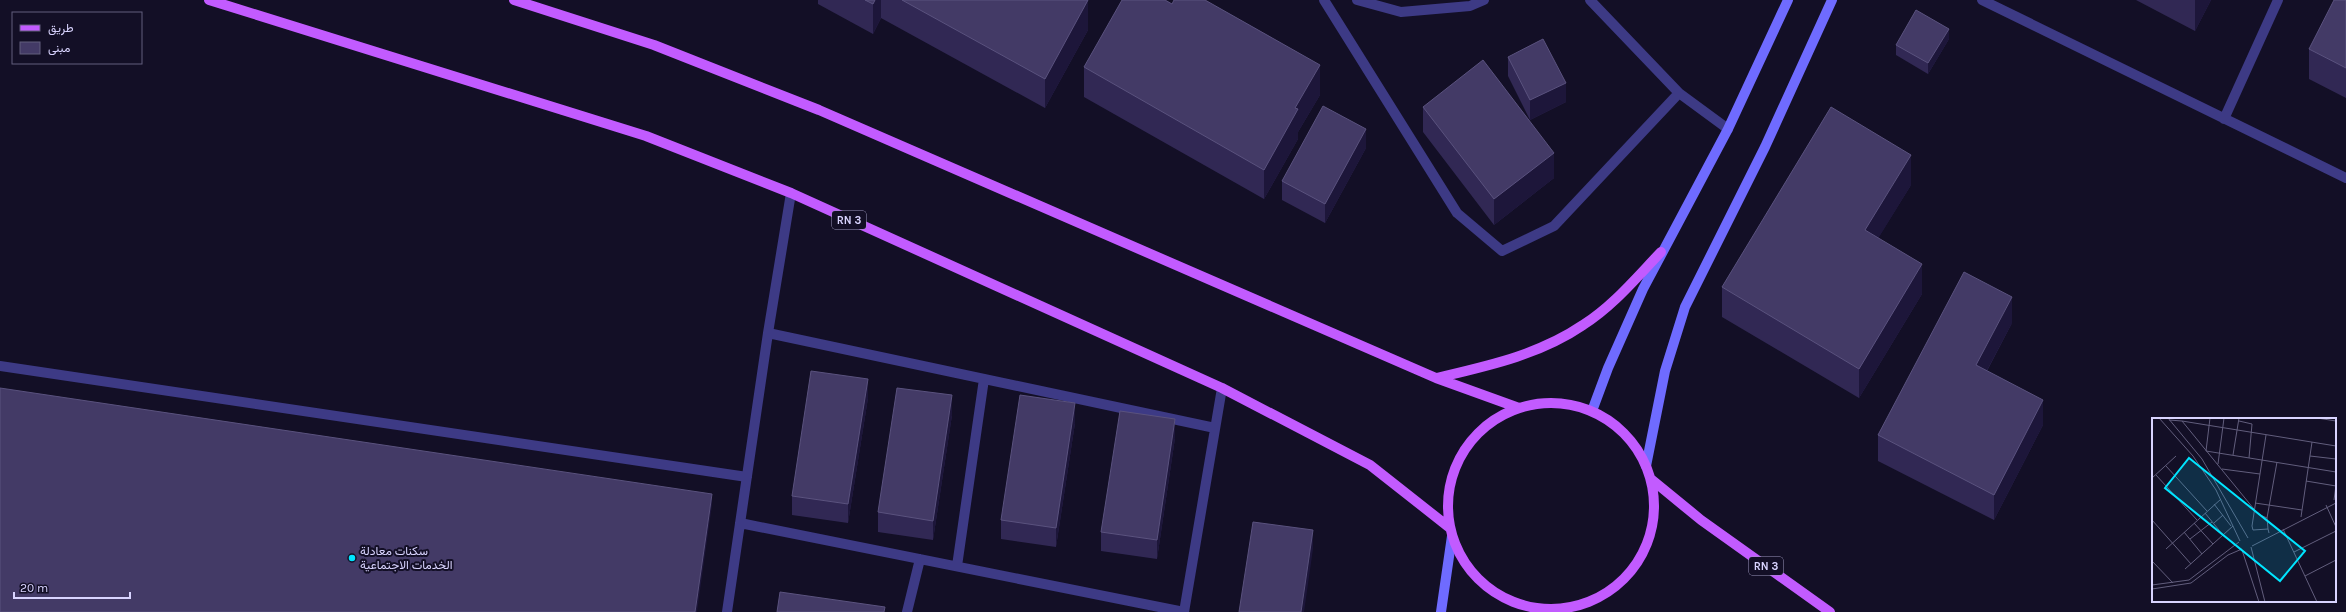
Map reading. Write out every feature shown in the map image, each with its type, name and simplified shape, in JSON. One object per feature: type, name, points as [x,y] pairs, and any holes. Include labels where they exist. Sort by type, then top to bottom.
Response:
[{"type":"main road","name":"RN 3","points":[[209,0],[646,136],[791,193],[1222,388],[1370,465],[1451,532]]},
{"type":"main road","points":[[514,0],[654,45],[819,110],[1436,378],[1519,408]]},
{"type":"main road","points":[[1592,411],[1624,328],[1661,252],[1728,129],[1788,0]]},
{"type":"main road","points":[[1646,466],[1665,371],[1685,307],[1765,147],[1832,0]]},
{"type":"main road","points":[[1436,378],[1493,365],[1540,348],[1583,326],[1616,299],[1661,252]]},
{"type":"main road","points":[[1441,612],[1451,532],[1448,503],[1452,478],[1462,455],[1477,435],[1496,419],[1519,408],[1543,403],[1568,404],[1592,411],[1614,424],[1633,443],[1646,466],[1651,479],[1654,513],[1646,546],[1628,574],[1602,596],[1570,607],[1554,611],[1521,605],[1491,590],[1467,566],[1451,532]]},
{"type":"main road","name":"RN 3","points":[[1651,479],[1701,520],[1830,612]]},
{"type":"main road","points":[[1570,607],[1582,612]]},
{"type":"street","points":[[1324,0],[1456,214],[1502,252],[1554,226],[1679,93]]},
{"type":"street","points":[[1358,0],[1401,12],[1470,6],[1484,0]]},
{"type":"street","points":[[1590,0],[1679,93],[1728,129]]},
{"type":"street","points":[[1982,0],[2346,178]]},
{"type":"street","points":[[2224,119],[2278,0]]},
{"type":"street","points":[[727,612],[768,333],[791,193]]},
{"type":"street","points":[[768,333],[1215,428]]},
{"type":"street","points":[[0,366],[747,477]]},
{"type":"street","points":[[956,566],[984,379]]},
{"type":"street","points":[[740,523],[1184,612],[1222,388]]},
{"type":"street","points":[[907,612],[920,559]]},
{"type":"building","points":[[865,0],[875,0],[873,4]]},
{"type":"building","points":[[902,0],[1088,0],[1045,79]]},
{"type":"building","points":[[1122,0],[1165,0],[1172,4],[1174,0],[1205,0],[1320,65],[1295,108],[1298,109],[1264,170],[1084,67]]},
{"type":"building","points":[[2334,0],[2346,0],[2346,68],[2309,49]]},
{"type":"building","points":[[1916,10],[1949,29],[1928,63],[1896,45]]},
{"type":"building","points":[[1543,39],[1566,83],[1530,100],[1508,57]]},
{"type":"building","points":[[1483,60],[1554,153],[1494,199],[1423,107]]},
{"type":"building","points":[[1323,106],[1366,129],[1325,204],[1282,181]]},
{"type":"building","points":[[1831,107],[1911,155],[1865,230],[1922,264],[1859,369],[1722,287]]},
{"type":"building","points":[[1964,272],[2012,297],[1976,365],[2043,400],[1994,495],[1878,435]]},
{"type":"building","points":[[811,371],[868,379],[848,504],[792,496]]},
{"type":"building","name":"سكنات معادلة الخدمات الاجتماعية","points":[[0,388],[712,494],[695,612],[0,612]]},
{"type":"building","points":[[897,388],[952,395],[933,521],[878,512]]},
{"type":"building","points":[[1020,395],[1075,403],[1056,528],[1001,520]]},
{"type":"building","points":[[1120,411],[1175,419],[1157,540],[1101,532]]},
{"type":"building","points":[[1253,522],[1313,530],[1301,612],[1239,612]]},
{"type":"building","points":[[780,592],[885,607],[884,612],[777,612]]},
{"type":"place","name":"سكنات معادلة الخدمات الاجتماعية","points":[[352,558]]}]
